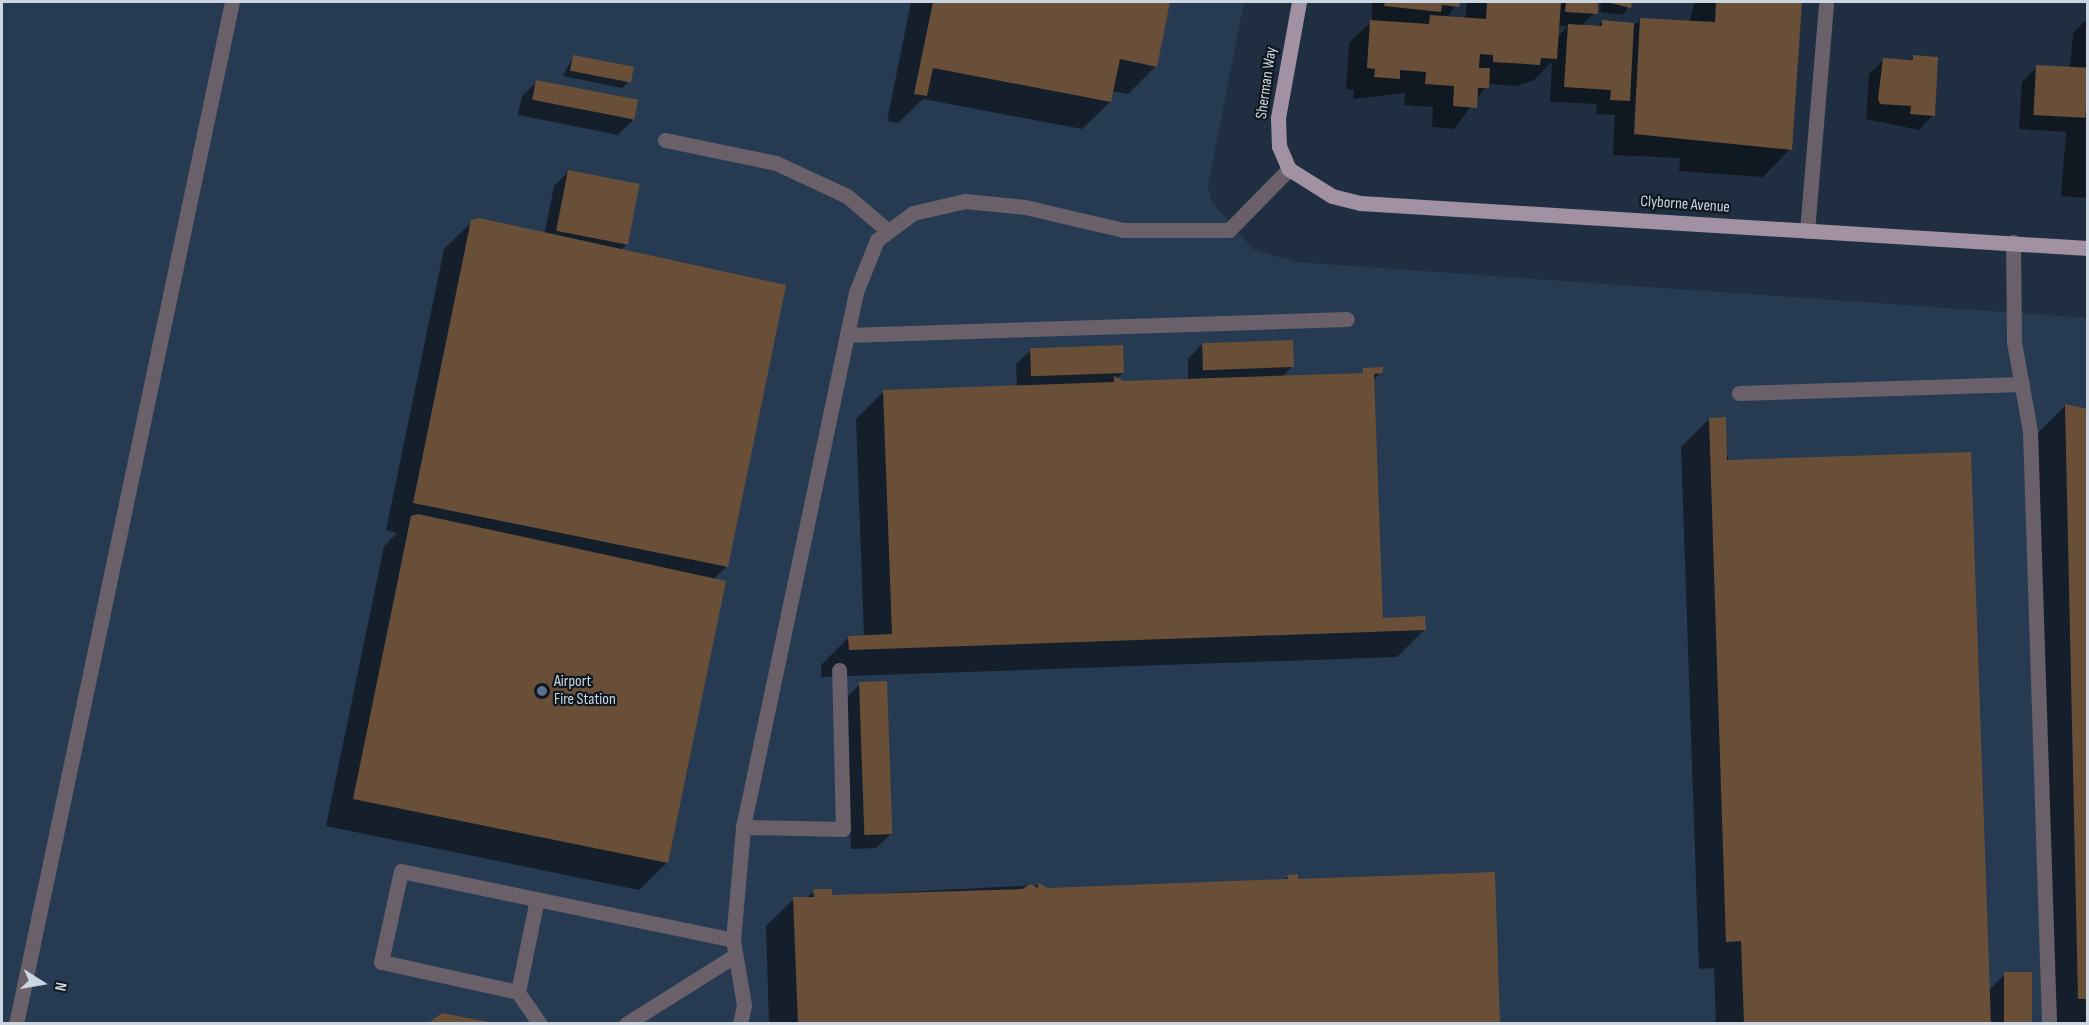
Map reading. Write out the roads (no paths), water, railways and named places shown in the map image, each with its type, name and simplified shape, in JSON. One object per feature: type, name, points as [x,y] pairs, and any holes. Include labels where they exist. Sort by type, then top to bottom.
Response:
[{"type":"main road","name":"Sherman Way","points":[[1289,169],[1279,146],[1278,118],[1299,2]]},
{"type":"main road","name":"Clyborne Avenue","points":[[1289,169],[1332,196],[1360,203],[2088,248]]},
{"type":"lane","points":[[16,1023],[232,2]]},
{"type":"lane","points":[[1807,231],[1826,5]]},
{"type":"lane","points":[[665,140],[776,163],[847,196],[887,230]]},
{"type":"lane","points":[[740,1023],[744,1005],[734,956],[734,940],[743,827],[864,263],[887,230],[913,213],[965,201],[1025,207],[1123,230],[1229,230],[1289,169]]},
{"type":"lane","points":[[2013,243],[2014,342],[2030,432],[2049,1023]]},
{"type":"lane","points":[[847,335],[1347,318]]},
{"type":"lane","points":[[1739,393],[2022,384]]},
{"type":"lane","points":[[743,827],[843,829],[839,670]]},
{"type":"lane","points":[[540,1023],[518,992],[381,962],[401,871],[734,940]]},
{"type":"lane","points":[[518,992],[537,899]]},
{"type":"lane","points":[[626,1023],[734,956]]},
{"type":"place","name":"Airport Fire Station","points":[[542,691]]}]
